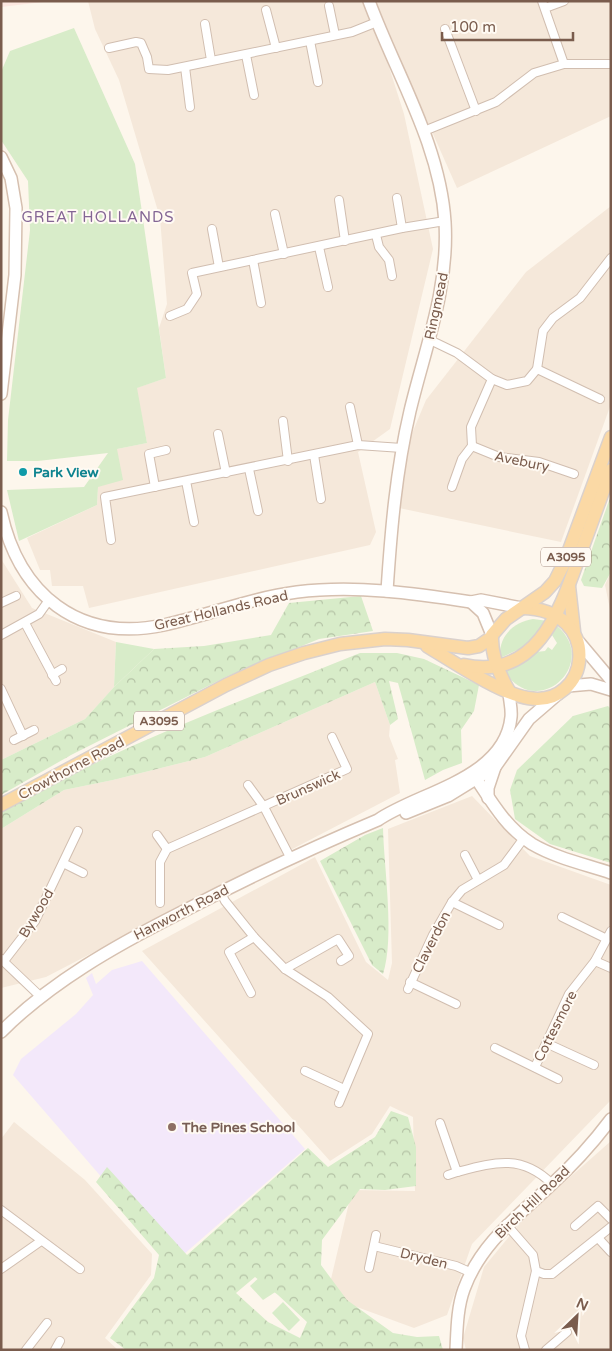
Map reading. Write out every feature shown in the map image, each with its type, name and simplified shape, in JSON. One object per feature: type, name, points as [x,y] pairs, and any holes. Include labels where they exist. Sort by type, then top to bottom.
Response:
[{"type":"main road","name":"A3095","points":[[522,608],[549,588],[558,576],[611,438]]},
{"type":"main road","name":"A3095","points":[[497,665],[514,659],[532,648],[546,633],[556,616],[569,586],[611,470]]},
{"type":"main road","name":"A3095","points":[[569,586],[576,637]]},
{"type":"main road","points":[[509,691],[497,665],[492,636],[502,622],[522,608],[556,616],[576,637],[579,665],[563,690]]},
{"type":"main road","name":"Crowthorne Road","points":[[1,805],[217,690],[269,665],[340,644],[385,638],[468,648],[479,646],[492,636]]},
{"type":"main road","name":"Crowthorne Road","points":[[420,642],[509,691],[532,699],[563,690]]},
{"type":"main road","name":"Crowthorne Road","points":[[452,661],[473,666],[497,665]]},
{"type":"street","name":"Ringmead","points":[[370,1],[377,22],[424,131],[440,190],[445,222],[445,258],[441,298],[414,395],[402,448],[394,497],[387,591]]},
{"type":"street","points":[[564,1],[543,5],[564,64]]},
{"type":"street","points":[[329,6],[336,35]]},
{"type":"street","points":[[266,10],[276,48]]},
{"type":"street","points":[[109,48],[136,42],[141,44],[149,69],[168,70],[352,32],[377,22]]},
{"type":"street","points":[[205,24],[211,60]]},
{"type":"street","points":[[445,29],[476,111]]},
{"type":"street","points":[[310,41],[318,82]]},
{"type":"street","points":[[246,54],[254,95]]},
{"type":"street","points":[[424,131],[496,102],[534,73],[564,64],[609,64]]},
{"type":"street","points":[[185,66],[190,107]]},
{"type":"street","points":[[1,157],[11,178],[16,208],[15,275],[1,394]]},
{"type":"street","points":[[397,198],[402,228]]},
{"type":"street","points":[[339,200],[345,241]]},
{"type":"street","points":[[276,214],[284,254]]},
{"type":"street","points":[[170,316],[187,309],[197,294],[192,273],[402,228],[445,222]]},
{"type":"street","points":[[212,229],[219,267]]},
{"type":"street","points":[[376,235],[379,247],[389,260],[392,276]]},
{"type":"street","points":[[319,246],[328,287]]},
{"type":"street","points":[[430,340],[457,353],[492,379],[507,385],[527,381],[537,369],[543,331],[552,318],[580,298],[611,258]]},
{"type":"street","points":[[253,260],[260,303]]},
{"type":"street","points":[[537,369],[600,399]]},
{"type":"street","points":[[452,487],[462,459],[472,446],[471,427],[492,379]]},
{"type":"street","points":[[350,407],[358,445]]},
{"type":"street","points":[[283,421],[288,460]]},
{"type":"street","points":[[218,434],[226,473]]},
{"type":"street","points":[[111,540],[105,497],[250,469],[358,445],[402,448]]},
{"type":"street","name":"Avebury","points":[[472,446],[499,457],[538,462],[574,474]]},
{"type":"street","points":[[155,486],[149,454],[166,450]]},
{"type":"street","points":[[314,455],[321,499]]},
{"type":"street","points":[[250,469],[258,511]]},
{"type":"street","points":[[186,481],[194,522]]},
{"type":"street","name":"Great Hollands Road","points":[[1,512],[6,535],[17,560],[31,582],[49,600],[72,615],[100,625],[118,628],[140,628],[164,625],[254,600],[296,592],[331,589],[387,591],[471,602],[481,600],[522,608]]},
{"type":"street","points":[[1,602],[16,596]]},
{"type":"street","points":[[3,631],[25,623],[39,614],[49,600]]},
{"type":"street","points":[[471,602],[484,613],[492,636]]},
{"type":"street","points":[[25,623],[54,678],[62,670]]},
{"type":"street","points":[[576,637],[611,680]]},
{"type":"street","points":[[563,690],[591,684],[611,690]]},
{"type":"street","points":[[1,688],[23,736]]},
{"type":"street","name":"Hanworth Road","points":[[1,1032],[40,997],[124,941],[290,857],[495,767],[530,719],[563,690]]},
{"type":"street","name":"Hanworth Road","points":[[475,776],[504,738],[511,717],[509,691]]},
{"type":"street","points":[[14,740],[34,730]]},
{"type":"street","name":"Brunswick","points":[[167,849],[347,769],[332,737]]},
{"type":"street","points":[[488,798],[488,788],[495,767]]},
{"type":"street","points":[[475,776],[488,798],[524,838],[552,853],[611,873]]},
{"type":"street","name":"Brunswick","points":[[248,785],[264,807],[290,857]]},
{"type":"street","name":"Bywood","points":[[40,997],[3,960],[34,921],[78,831]]},
{"type":"street","points":[[157,835],[167,849],[160,862],[160,903]]},
{"type":"street","name":"Claverdon","points":[[456,1004],[409,986],[433,935],[452,902],[462,890],[504,865],[524,838]]},
{"type":"street","points":[[465,855],[478,880]]},
{"type":"street","points":[[63,863],[83,873]]},
{"type":"street","points":[[220,891],[225,901],[254,937],[285,969],[328,997],[371,1037],[344,1089],[339,1103]]},
{"type":"street","name":"Claverdon","points":[[452,902],[499,925]]},
{"type":"street","points":[[562,917],[607,940]]},
{"type":"street","name":"Cottesmore","points":[[534,1067],[569,994],[595,961],[611,930]]},
{"type":"street","points":[[251,993],[228,952],[254,937]]},
{"type":"street","points":[[285,969],[338,939],[349,956],[341,961]]},
{"type":"street","points":[[595,961],[611,968]]},
{"type":"street","points":[[546,1043],[594,1065]]},
{"type":"street","points":[[496,1048],[558,1079]]},
{"type":"street","points":[[305,1071],[344,1089]]},
{"type":"street","name":"Birch Hill Road","points":[[456,1350],[458,1315],[464,1289],[483,1251],[506,1224],[552,1184],[610,1122]]},
{"type":"street","points":[[440,1123],[457,1172]]},
{"type":"street","points":[[448,1175],[496,1162],[526,1165],[539,1171],[552,1184]]},
{"type":"street","points":[[575,1226],[598,1206],[611,1219]]},
{"type":"street","points":[[1,1210],[80,1268]]},
{"type":"street","points":[[506,1224],[533,1255],[536,1270],[521,1336],[525,1350]]},
{"type":"street","points":[[536,1270],[544,1274],[552,1274],[611,1228]]},
{"type":"street","points":[[369,1268],[376,1235]]},
{"type":"street","points":[[599,1238],[611,1252]]},
{"type":"street","points":[[1,1269],[41,1241]]},
{"type":"street","name":"Dryden","points":[[374,1246],[456,1266],[472,1273]]},
{"type":"street","points":[[26,1350],[48,1323]]},
{"type":"street","points":[[546,1350],[567,1332]]},
{"type":"street","points":[[55,1350],[60,1341]]},
{"type":"shaded area","points":[[1,1],[43,1],[43,2],[1,7]]},
{"type":"shaded area","points":[[88,1],[368,1],[404,114],[433,249],[390,429],[358,452],[376,532],[370,545],[89,608],[83,586],[52,586],[50,570],[40,570],[27,538],[97,505],[98,487],[117,449],[147,443],[136,388],[166,378],[159,328],[167,304],[160,218],[119,80],[95,29]]},
{"type":"shaded area","points":[[374,1],[611,1],[611,116],[457,188]]},
{"type":"shaded area","points":[[611,206],[611,404],[561,542],[399,508],[403,455],[426,400],[526,272]]},
{"type":"shaded area","points":[[1,559],[32,608],[116,642],[114,687],[85,719],[1,760]]},
{"type":"shaded area","points":[[611,572],[611,614],[605,585]]},
{"type":"shaded area","points":[[375,682],[390,725],[389,736],[398,759],[395,760],[400,793],[46,977],[1,988],[1,829],[64,790],[205,757]]},
{"type":"shaded area","points":[[472,796],[530,856],[611,885],[611,1100],[472,1244],[447,1315],[414,1328],[327,1296],[352,1190],[415,1191],[413,1117],[390,1106],[372,1134],[330,1161],[142,951],[315,857],[366,962],[388,980],[392,963],[388,829]]},
{"type":"shaded area","name":"The Pines School","points":[[142,961],[305,1149],[175,1262],[13,1075],[21,1059],[76,1014],[93,995],[86,978],[92,973],[96,984],[112,970]]},
{"type":"shaded area","points":[[14,1122],[85,1180],[152,1254],[151,1275],[105,1338],[118,1350],[1,1350],[1,1139]]},
{"type":"shaded area","points":[[611,1141],[611,1350],[466,1350],[463,1338],[484,1267],[526,1216]]},
{"type":"green space","points":[[74,28],[135,164],[166,378],[137,388],[147,443],[117,449],[123,480],[98,487],[97,505],[19,541],[7,490],[84,487],[108,453],[38,461],[7,461],[8,420],[30,230],[28,181],[1,140],[1,72],[10,51]]},
{"type":"green space","points":[[611,495],[611,572],[602,588],[584,586],[581,580]]},
{"type":"green space","points":[[361,596],[373,631],[319,639],[228,676],[71,755],[1,795],[1,760],[85,719],[114,687],[154,649],[204,646],[271,635],[289,603]]},
{"type":"green space","points":[[533,619],[548,621],[524,647],[500,658],[502,643],[508,632],[519,623]]},
{"type":"green space","points":[[557,626],[569,641],[572,656],[568,670],[559,682],[546,689],[532,691],[517,684],[503,669],[536,652],[545,651],[548,647],[552,650],[557,643],[552,635]]},
{"type":"green space","points":[[116,642],[154,649],[114,687]]},
{"type":"green space","points":[[360,653],[397,653],[424,659],[479,685],[474,711],[461,730],[462,763],[443,770],[425,780],[398,683],[389,681],[398,719],[390,725],[375,682],[205,757],[64,790],[1,829],[1,812],[88,767],[178,726]]},
{"type":"green space","points":[[608,706],[611,709],[611,863],[550,844],[515,819],[510,790],[517,770],[573,716]]},
{"type":"green space","points":[[383,828],[389,923],[383,974],[372,965],[320,861],[365,835]]},
{"type":"green space","points":[[391,1111],[408,1117],[416,1147],[416,1186],[385,1190],[360,1189],[322,1240],[321,1265],[347,1300],[393,1333],[417,1337],[439,1336],[443,1350],[126,1350],[110,1338],[154,1278],[159,1255],[96,1182],[107,1167],[187,1255],[308,1148],[328,1167],[375,1137]],"holes":[[[255,1277],[307,1322],[300,1338],[268,1322],[236,1293]]]},
{"type":"green space","points":[[262,1275],[280,1289],[263,1300],[250,1286]]},
{"type":"green space","points":[[283,1302],[300,1320],[289,1331],[272,1313]]},
{"type":"place","name":"Park View","points":[[23,472]]},
{"type":"place","name":"The Pines School","points":[[172,1127]]},
{"type":"district","name":"GREAT HOLLANDS","points":[[98,217]]}]
